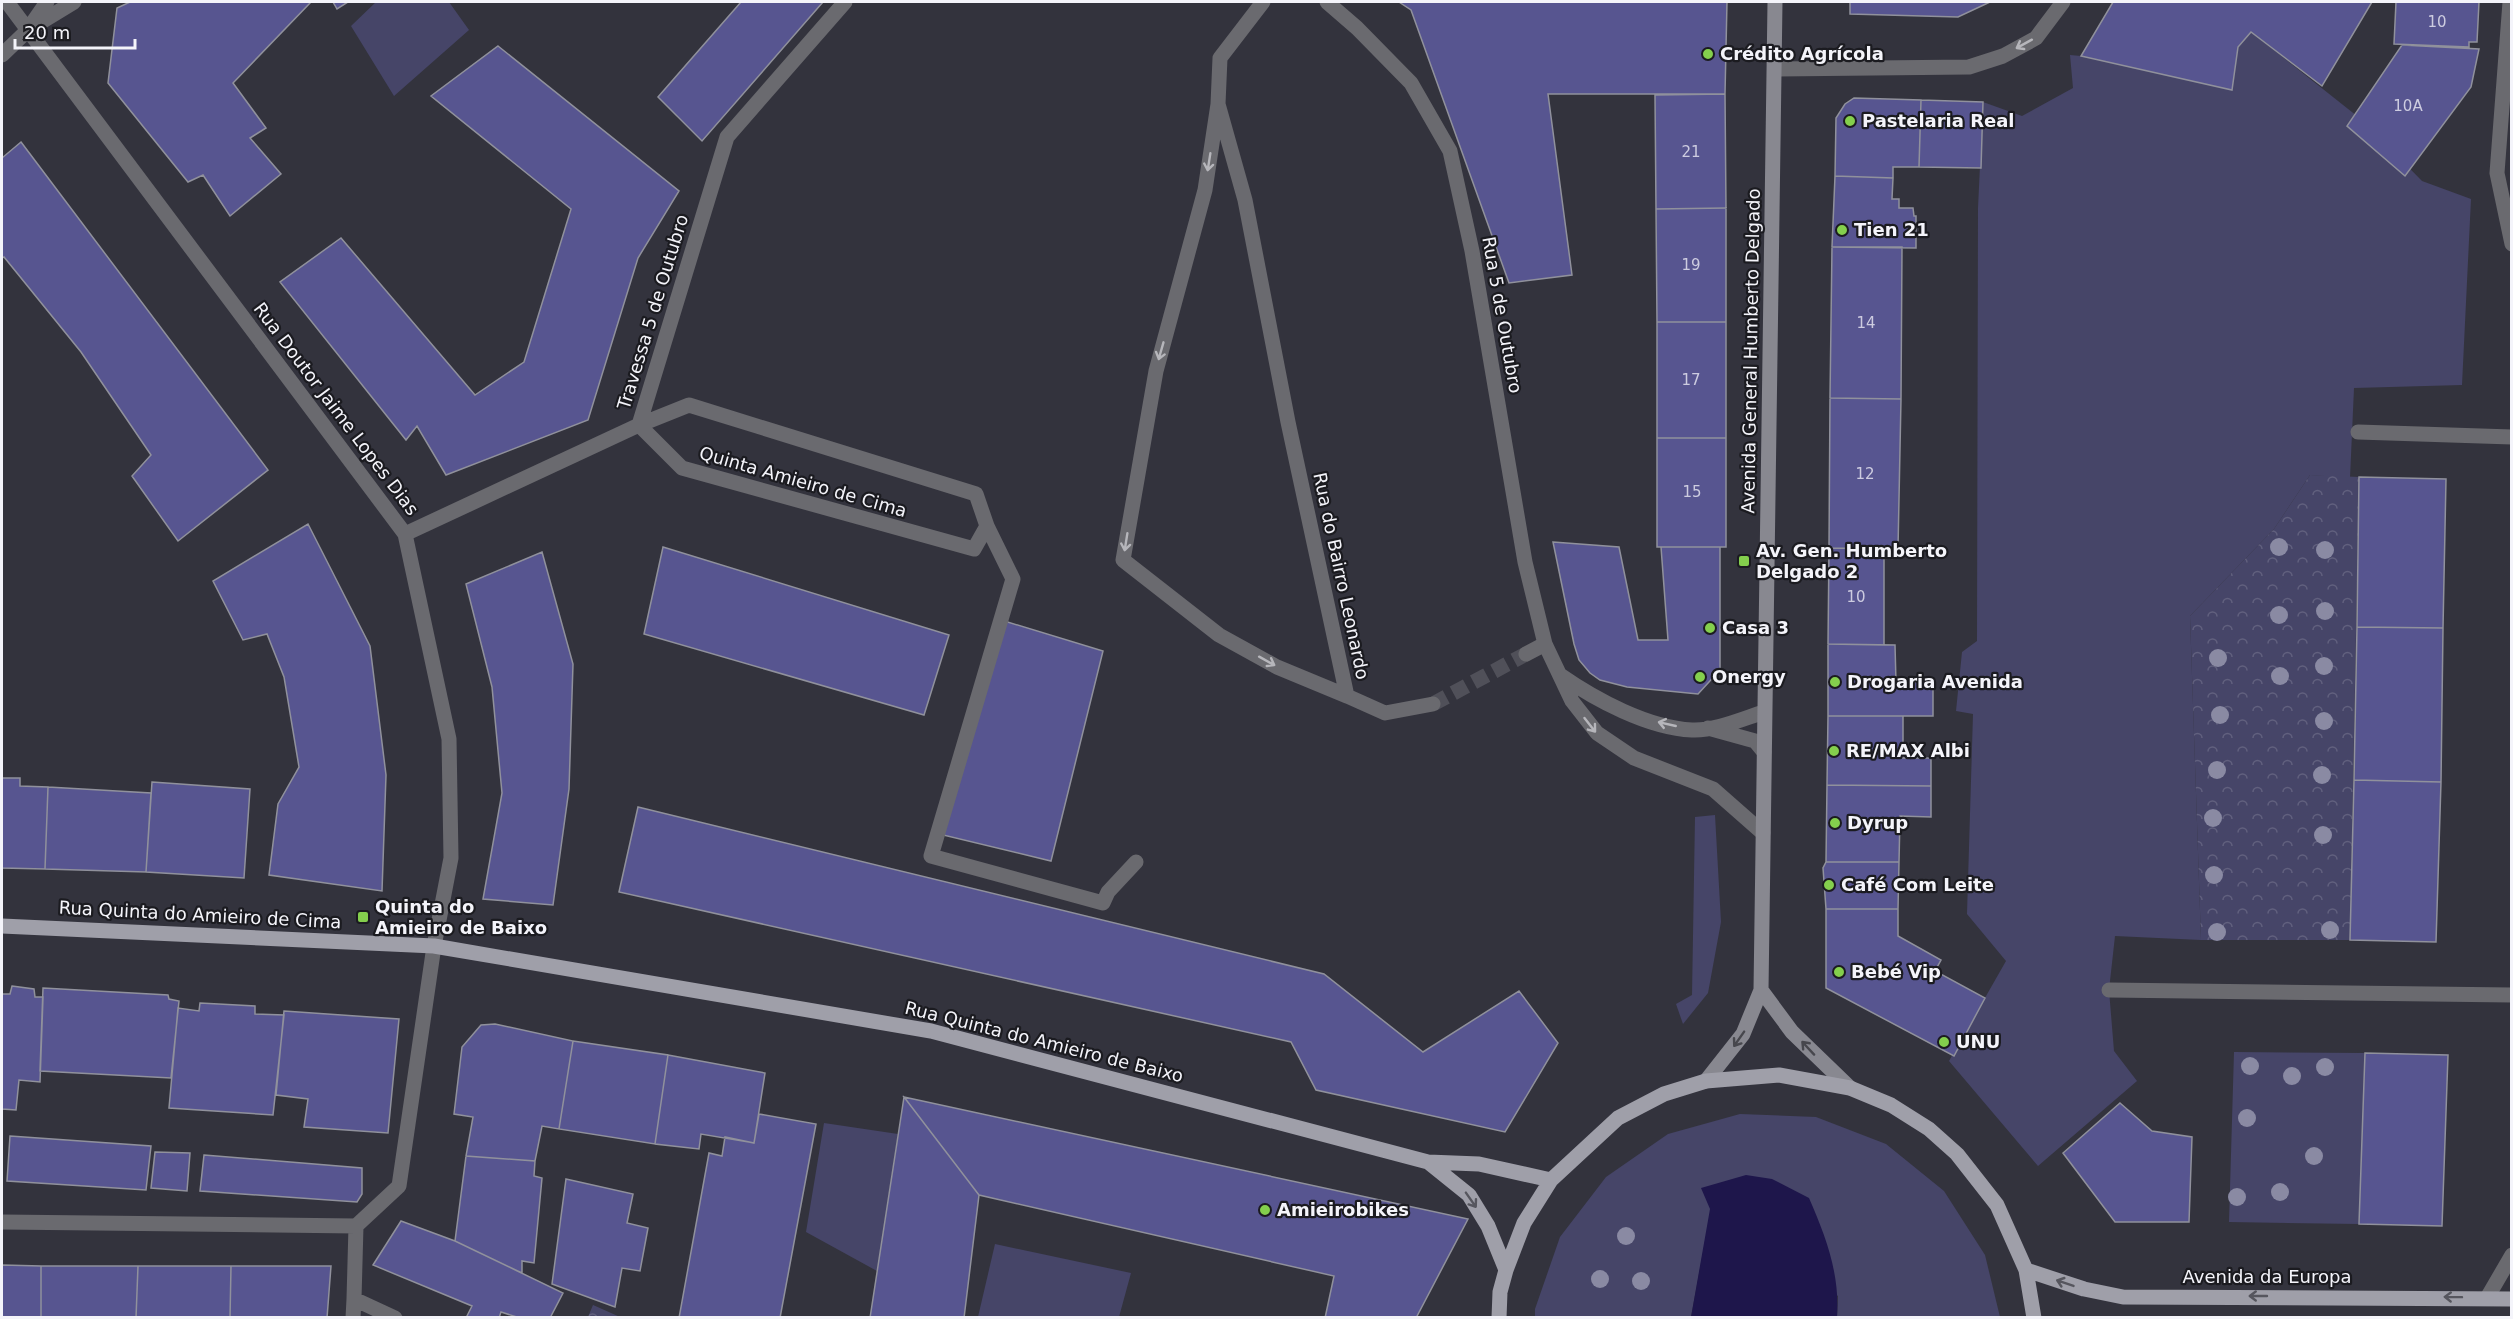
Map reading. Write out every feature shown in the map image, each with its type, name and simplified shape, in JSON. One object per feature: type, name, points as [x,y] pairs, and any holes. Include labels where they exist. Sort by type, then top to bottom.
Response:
[{"type":"main road","name":"Avenida General Humberto Delgado","points":[[1706,1081],[1743,1034],[1761,990],[1775,2]]},
{"type":"main road","name":"Rua Quinta do Amieiro de Cima","points":[[2,926],[434,946]]},
{"type":"main road","name":"Rua Quinta do Amieiro de Baixo","points":[[434,946],[931,1031],[1428,1162],[1479,1164],[1551,1180]]},
{"type":"main road","points":[[1761,990],[1792,1032],[1851,1088]]},
{"type":"main road","points":[[1499,1317],[1500,1292],[1524,1223],[1551,1180],[1618,1118],[1664,1094],[1706,1081],[1779,1075],[1851,1088],[1891,1105],[1929,1129],[1957,1154],[1997,1204],[2026,1270],[2034,1317]]},
{"type":"main road","name":"Rua Quinta do Amieiro de Baixo","points":[[1428,1162],[1469,1195],[1488,1226],[1506,1270]]},
{"type":"main road","name":"Avenida da Europa","points":[[2026,1270],[2084,1289],[2123,1297],[2511,1299]]},
{"type":"street","name":"Rua Doutor Jaime Lopes Dias","points":[[7,2],[405,534],[449,739],[451,858],[434,946],[399,1186],[356,1226]]},
{"type":"street","points":[[2,55],[28,30],[47,2]]},
{"type":"street","points":[[28,30],[74,2]]},
{"type":"street","name":"Travessa 5 de Outubro","points":[[405,534],[639,425],[727,137],[846,2]]},
{"type":"street","points":[[1218,104],[1220,58],[1263,2]]},
{"type":"street","name":"Rua 5 de Outubro","points":[[1327,2],[1411,83],[1450,151],[1474,263],[1525,562],[1545,644],[1572,701],[1597,733],[1634,758],[1713,789],[1763,833]]},
{"type":"street","points":[[1775,69],[1969,68],[2003,56],[2036,38],[2063,2]]},
{"type":"street","points":[[2510,2],[2497,173],[2511,244]]},
{"type":"street","name":"Rua do Bairro Leonardo","points":[[1218,104],[1205,190],[1156,371],[1123,560],[1219,634],[1277,667],[1347,696]]},
{"type":"street","name":"Rua do Bairro Leonardo","points":[[1218,104],[1245,200],[1288,422],[1347,696]]},
{"type":"street","name":"Quinta Amieiro de Cima","points":[[987,526],[974,549],[682,468],[639,425],[689,405],[976,494],[987,526],[1012,579],[931,856],[1103,903],[1108,892],[1137,862]]},
{"type":"street","points":[[2358,432],[2511,437]]},
{"type":"street","points":[[1526,654],[1545,644]]},
{"type":"street","name":"Rua 5 de Outubro","points":[[1560,675],[1584,692],[1634,717],[1692,730],[1764,712]]},
{"type":"street","points":[[1347,696],[1385,713],[1433,704]]},
{"type":"street","name":"Rua 5 de Outubro","points":[[1704,728],[1755,741],[1764,752]]},
{"type":"street","points":[[2109,990],[2511,995]]},
{"type":"street","points":[[2,1222],[356,1226],[353,1317]]},
{"type":"street","points":[[2487,1298],[2506,1269],[2511,1255]]},
{"type":"street","points":[[354,1299],[395,1317]]},
{"type":"green space","points":[[376,2],[449,2],[469,30],[394,96],[351,26]]},
{"type":"green space","points":[[2251,32],[2362,120],[2422,181],[2471,199],[2462,385],[2354,388],[2350,478],[2310,475],[2274,529],[2190,616],[2201,940],[2115,936],[2109,990],[2114,1051],[2137,1081],[2038,1166],[1949,1061],[2006,961],[1967,914],[1973,714],[1956,711],[1962,652],[1977,641],[1978,208],[1983,102],[2022,116],[2073,88],[2070,55],[2232,89],[2238,47]]},
{"type":"green space","points":[[2310,475],[2359,477],[2350,940],[2201,940],[2190,616],[2274,529]]},
{"type":"green space","points":[[1715,815],[1721,922],[1708,993],[1683,1024],[1676,1004],[1692,995],[1695,817]]},
{"type":"green space","points":[[2234,1052],[2365,1053],[2359,1224],[2229,1222]]},
{"type":"green space","points":[[1740,1114],[1816,1117],[1886,1144],[1944,1191],[1985,1255],[2000,1317],[1837,1317],[1838,1296],[1711,1209],[1691,1317],[1535,1317],[1535,1309],[1560,1237],[1606,1177],[1668,1134]]},
{"type":"green space","points":[[824,1123],[898,1134],[877,1271],[806,1232]]},
{"type":"green space","points":[[995,1244],[1131,1273],[1119,1317],[978,1317]]},
{"type":"green space","points":[[593,1305],[620,1317],[588,1317]]},
{"type":"shaded area","points":[[1746,1175],[1772,1179],[1809,1198],[1821,1227],[1834,1271],[1837,1317],[1691,1317],[1710,1209],[1701,1188]]},
{"type":"building","points":[[130,2],[311,2],[233,83],[266,128],[250,138],[281,174],[230,216],[203,175],[188,182],[108,83],[117,8]]},
{"type":"building","points":[[333,2],[348,2],[337,9]]},
{"type":"building","points":[[741,2],[823,2],[702,141],[658,97]]},
{"type":"building","points":[[1399,2],[1727,2],[1725,94],[1548,94],[1572,275],[1509,283],[1411,10]]},
{"type":"building","points":[[1850,2],[1990,2],[1958,17],[1850,14]]},
{"type":"building","points":[[2113,2],[2372,2],[2322,86],[2251,32],[2238,47],[2232,90],[2081,56]]},
{"type":"building","points":[[2396,2],[2479,2],[2477,42],[2469,42],[2469,47],[2394,44]]},
{"type":"building","points":[[2402,45],[2479,49],[2471,87],[2405,176],[2347,126]]},
{"type":"building","points":[[498,46],[679,191],[638,258],[588,420],[446,475],[417,426],[406,440],[280,282],[341,238],[475,395],[524,362],[571,209],[431,96]]},
{"type":"building","points":[[1725,94],[1726,208],[1656,209],[1655,95]]},
{"type":"building","points":[[1854,98],[1921,100],[1919,167],[1893,167],[1893,178],[1835,176],[1836,118],[1845,104]]},
{"type":"building","points":[[1921,100],[1983,102],[1981,168],[1919,167]]},
{"type":"building","points":[[21,142],[268,470],[178,541],[132,476],[151,455],[81,352],[4,257],[2,258],[2,158]]},
{"type":"building","points":[[1835,176],[1893,178],[1892,199],[1899,199],[1899,208],[1913,208],[1914,216],[1916,216],[1916,248],[1832,247]]},
{"type":"building","points":[[1726,208],[1726,322],[1657,322],[1656,209]]},
{"type":"building","points":[[1832,247],[1902,247],[1901,399],[1830,398]]},
{"type":"building","points":[[1657,322],[1726,322],[1726,438],[1657,438]]},
{"type":"building","points":[[1830,398],[1901,399],[1898,549],[1829,548]]},
{"type":"building","points":[[1657,438],[1726,438],[1726,547],[1657,547]]},
{"type":"building","points":[[2359,477],[2446,479],[2443,628],[2357,627]]},
{"type":"building","points":[[308,524],[370,646],[386,775],[382,891],[269,875],[278,804],[299,767],[284,677],[267,634],[243,640],[213,581]]},
{"type":"building","points":[[1553,542],[1619,547],[1638,640],[1668,640],[1661,547],[1720,547],[1720,670],[1698,694],[1627,687],[1600,680],[1590,673],[1579,660],[1574,644]]},
{"type":"building","points":[[663,547],[949,635],[924,715],[644,634]]},
{"type":"building","points":[[1829,548],[1884,549],[1884,645],[1828,644]]},
{"type":"building","points":[[542,552],[573,664],[569,789],[553,905],[483,899],[502,793],[492,687],[466,584]]},
{"type":"building","points":[[1001,620],[1103,651],[1051,861],[939,834]]},
{"type":"building","points":[[2357,627],[2443,628],[2441,782],[2354,780]]},
{"type":"building","points":[[1828,644],[1895,645],[1896,682],[1933,682],[1933,716],[1828,716]]},
{"type":"building","points":[[1828,716],[1903,716],[1903,758],[1931,758],[1931,786],[1827,785]]},
{"type":"building","points":[[2,778],[20,778],[20,786],[48,787],[45,869],[2,868]]},
{"type":"building","points":[[2354,780],[2441,782],[2436,942],[2350,940]]},
{"type":"building","points":[[152,782],[250,789],[244,878],[146,872]]},
{"type":"building","points":[[1827,785],[1931,786],[1931,817],[1900,816],[1899,862],[1826,862]]},
{"type":"building","points":[[48,787],[151,793],[146,872],[45,869]]},
{"type":"building","points":[[638,807],[1324,974],[1423,1052],[1519,991],[1558,1043],[1505,1132],[1316,1090],[1291,1042],[619,892]]},
{"type":"building","points":[[1826,862],[1899,862],[1898,909],[1826,909],[1823,868]]},
{"type":"building","points":[[1826,909],[1898,909],[1898,936],[1941,960],[1935,971],[1985,998],[1954,1056],[1826,988]]},
{"type":"building","points":[[12,986],[34,989],[35,997],[43,997],[40,1082],[19,1080],[16,1110],[2,1109],[2,994],[10,994]]},
{"type":"building","points":[[43,988],[168,995],[169,999],[179,1001],[171,1078],[40,1071]]},
{"type":"building","points":[[200,1003],[255,1006],[255,1014],[284,1015],[273,1115],[169,1108],[178,1008],[199,1011]]},
{"type":"building","points":[[284,1011],[399,1019],[388,1133],[304,1127],[308,1099],[276,1095]]},
{"type":"building","points":[[495,1024],[573,1041],[559,1129],[542,1126],[535,1161],[466,1156],[473,1117],[454,1114],[462,1047],[481,1025]]},
{"type":"building","points":[[573,1041],[668,1055],[655,1144],[559,1129]]},
{"type":"building","points":[[2365,1053],[2448,1055],[2442,1226],[2359,1224]]},
{"type":"building","points":[[668,1055],[765,1073],[754,1143],[701,1134],[699,1149],[655,1144]]},
{"type":"building","points":[[904,1097],[1468,1219],[1416,1318],[1325,1318],[1334,1276],[979,1195]]},
{"type":"building","points":[[904,1097],[979,1195],[964,1318],[870,1318]]},
{"type":"building","points":[[2120,1103],[2152,1131],[2192,1137],[2189,1222],[2115,1222],[2063,1153]]},
{"type":"building","points":[[759,1114],[816,1124],[780,1318],[679,1318],[709,1153],[722,1156],[725,1137],[754,1143]]},
{"type":"building","points":[[10,1136],[151,1146],[146,1190],[7,1181]]},
{"type":"building","points":[[155,1152],[190,1153],[187,1191],[151,1188]]},
{"type":"building","points":[[204,1155],[362,1168],[362,1194],[357,1202],[200,1191]]},
{"type":"building","points":[[466,1156],[535,1161],[534,1176],[542,1178],[534,1263],[522,1261],[522,1273],[455,1241]]},
{"type":"building","points":[[566,1179],[633,1194],[627,1223],[648,1228],[640,1271],[622,1268],[615,1307],[552,1284]]},
{"type":"building","points":[[401,1221],[455,1241],[563,1293],[550,1318],[520,1318],[501,1312],[499,1318],[466,1318],[472,1306],[373,1265]]},
{"type":"building","points":[[2,1265],[41,1266],[41,1318],[2,1318]]},
{"type":"building","points":[[41,1266],[138,1266],[136,1318],[41,1318]]},
{"type":"building","points":[[138,1266],[231,1266],[230,1318],[136,1318]]},
{"type":"building","points":[[231,1266],[331,1266],[327,1318],[230,1318]]},
{"type":"tunnel","points":[[1433,704],[1526,654]]},
{"type":"place","name":"Crédito Agrícola","points":[[1708,54]]},
{"type":"place","name":"Pastelaria Real","points":[[1850,121]]},
{"type":"place","name":"Tien 21","points":[[1842,230]]},
{"type":"place","name":"Av. Gen. Humberto Delgado 2","points":[[1744,561]]},
{"type":"place","name":"Casa 3","points":[[1710,628]]},
{"type":"place","name":"Onergy","points":[[1700,677]]},
{"type":"place","name":"Drogaria Avenida","points":[[1835,682]]},
{"type":"place","name":"RE/MAX Albi","points":[[1834,751]]},
{"type":"place","name":"Dyrup","points":[[1835,823]]},
{"type":"place","name":"Café Com Leite","points":[[1829,885]]},
{"type":"place","name":"Quinta do Amieiro de Baixo","points":[[363,917]]},
{"type":"place","name":"Bebé Vip","points":[[1839,972]]},
{"type":"place","name":"UNU","points":[[1944,1042]]},
{"type":"place","name":"Amieirobikes","points":[[1265,1210]]}]
